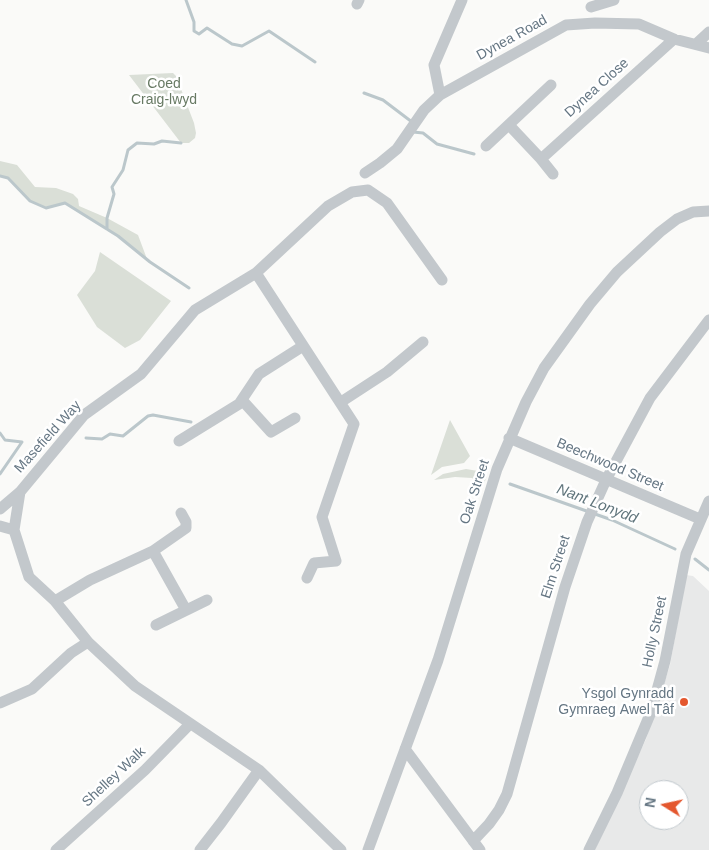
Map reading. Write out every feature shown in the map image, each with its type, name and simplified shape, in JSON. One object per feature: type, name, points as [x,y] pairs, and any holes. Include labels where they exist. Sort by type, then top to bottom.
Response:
[{"type":"street","points":[[440,95],[434,66],[462,0]]},
{"type":"street","points":[[595,23],[590,4],[614,0]]},
{"type":"street","name":"Dynea Road","points":[[365,173],[397,149],[424,110],[440,95],[566,25],[595,23],[639,24],[674,39],[709,48]]},
{"type":"street","points":[[696,44],[709,32]]},
{"type":"street","name":"Dynea Close","points":[[541,159],[674,39]]},
{"type":"street","points":[[486,146],[551,85]]},
{"type":"street","points":[[509,125],[553,174]]},
{"type":"street","name":"Masefield Way","points":[[341,850],[259,770],[135,686],[88,642],[55,600],[29,577],[14,530],[20,492],[84,415],[141,374],[195,310],[256,273],[328,206],[352,192],[368,190],[387,203],[442,280]]},
{"type":"street","name":"Oak Street","points":[[368,850],[438,660],[470,560],[487,497],[509,438],[544,368],[590,304],[617,272],[660,232],[677,219],[694,212],[709,211]]},
{"type":"street","points":[[256,273],[354,424],[322,517],[336,561],[314,563],[307,578]]},
{"type":"street","name":"Elm Street","points":[[476,845],[507,794],[564,587],[587,522],[606,480],[650,398],[709,320]]},
{"type":"street","points":[[340,402],[387,372],[424,342]]},
{"type":"street","points":[[179,441],[239,404],[259,374],[303,346]]},
{"type":"street","points":[[242,400],[271,432],[295,418]]},
{"type":"street","name":"Beechwood Street","points":[[509,438],[700,519]]},
{"type":"street","points":[[0,509],[20,492]]},
{"type":"street","name":"Holly Street","points":[[589,850],[617,794],[651,712],[665,661],[686,554],[709,501]]},
{"type":"street","points":[[55,600],[90,580],[153,551],[186,528],[186,522],[182,513]]},
{"type":"street","points":[[0,526],[14,530]]},
{"type":"street","points":[[153,551],[186,610]]},
{"type":"street","points":[[156,625],[207,600]]},
{"type":"street","points":[[0,703],[32,689],[71,653],[88,642]]},
{"type":"street","name":"Shelley Walk","points":[[56,850],[145,770],[190,724]]},
{"type":"street","points":[[405,749],[476,845]]},
{"type":"street","points":[[200,850],[259,770]]},
{"type":"shaded area","name":"Ysgol Gynradd Gymraeg Awel Tâf","points":[[686,575],[693,576],[709,591],[709,850],[595,850],[646,739],[670,665]]},
{"type":"green space","name":"Coed Craig-lwyd","points":[[173,73],[176,76],[194,123],[195,138],[189,143],[181,143],[129,75]]},
{"type":"green space","points":[[0,161],[17,165],[35,187],[56,188],[73,194],[78,199],[79,206],[107,218],[138,235],[147,259],[118,236],[65,203],[46,208],[30,201],[8,178],[0,176]]},
{"type":"green space","points":[[100,252],[171,301],[140,340],[125,348],[97,327],[77,295],[95,271]]},
{"type":"green space","points":[[450,420],[470,456],[464,463],[442,467],[431,475]]},
{"type":"green space","points":[[466,469],[484,472],[487,476],[483,486],[472,478],[455,477],[434,480],[443,474]]},
{"type":"waterway","points":[[186,0],[194,22],[194,31],[199,34],[207,28],[232,44],[242,46],[269,31],[315,62]]},
{"type":"waterway","points":[[364,93],[383,100],[412,122]]},
{"type":"waterway","points":[[413,132],[423,133],[437,144],[474,154]]},
{"type":"waterway","points":[[107,229],[107,218],[114,194],[112,187],[123,170],[128,150],[137,143],[154,144],[162,141],[181,143]]},
{"type":"waterway","points":[[0,176],[8,178],[30,201],[46,208],[65,203],[118,236],[150,262],[189,288]]},
{"type":"waterway","points":[[86,438],[102,439],[110,434],[123,436],[148,416],[153,415],[191,422]]},
{"type":"waterway","points":[[0,433],[5,440],[22,442],[0,474]]},
{"type":"waterway","name":"Nant Lonydd","points":[[510,484],[612,520],[675,549]]},
{"type":"waterway","name":"Nant Lonydd","points":[[695,559],[709,570]]},
{"type":"place","name":"Ysgol Gynradd Gymraeg Awel Tâf","points":[[684,702]]}]
